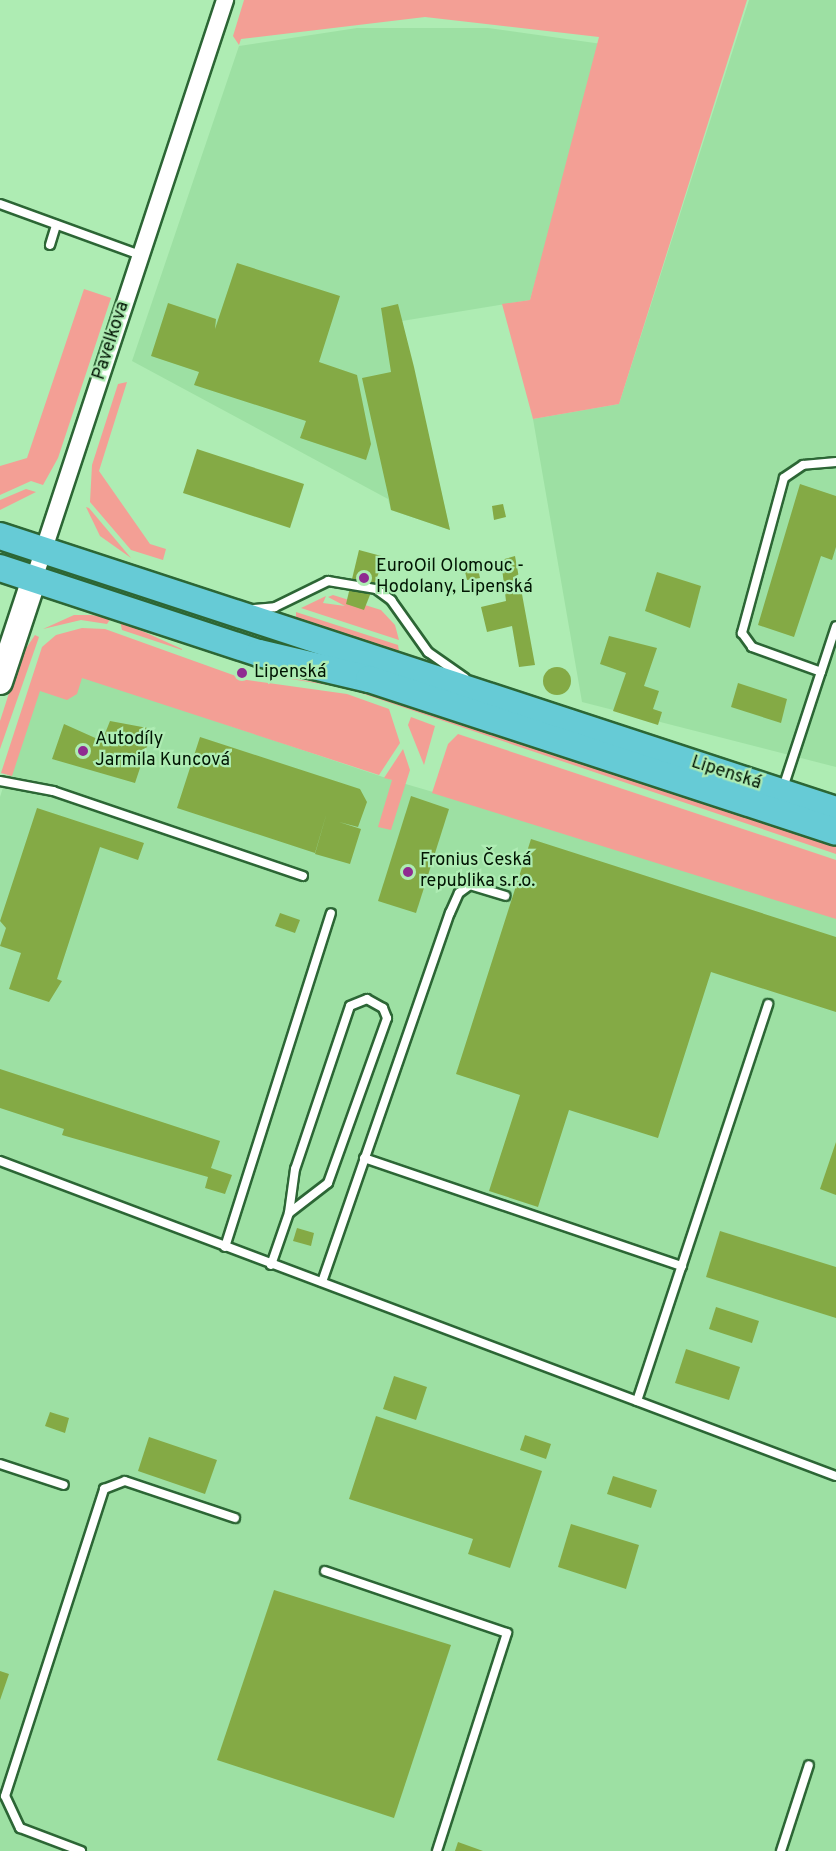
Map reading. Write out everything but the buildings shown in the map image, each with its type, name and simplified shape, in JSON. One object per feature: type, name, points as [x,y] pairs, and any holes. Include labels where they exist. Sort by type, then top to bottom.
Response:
[{"type":"main road","name":"Lipenská","points":[[0,536],[836,810]]},
{"type":"main road","name":"Lipenská","points":[[0,568],[259,652],[369,679],[836,832]]},
{"type":"street","name":"Pavelkova","points":[[0,682],[225,0]]},
{"type":"lane","points":[[0,204],[140,255]]},
{"type":"lane","points":[[50,245],[56,225]]},
{"type":"lane","points":[[821,672],[752,647],[742,626],[784,478],[803,465],[836,462]]},
{"type":"lane","points":[[223,609],[275,607],[328,581],[376,589],[391,600],[438,661],[501,700]]},
{"type":"lane","points":[[781,792],[836,626]]},
{"type":"lane","points":[[0,781],[53,791],[303,876]]},
{"type":"lane","points":[[322,1282],[459,893],[470,885],[505,896]]},
{"type":"lane","points":[[225,1247],[331,913]]},
{"type":"lane","points":[[271,1265],[289,1213],[295,1169],[350,1006],[367,999],[383,1008],[387,1018],[328,1183],[289,1213]]},
{"type":"lane","points":[[637,1401],[768,1004]]},
{"type":"lane","points":[[364,1158],[682,1266]]},
{"type":"lane","points":[[0,1161],[190,1228],[225,1247],[271,1265],[322,1282],[836,1476]]},
{"type":"lane","points":[[0,1464],[64,1485]]},
{"type":"lane","points":[[81,1851],[20,1828],[5,1796],[104,1489],[125,1481],[235,1518]]},
{"type":"lane","points":[[325,1571],[507,1633],[437,1851]]},
{"type":"lane","points":[[781,1851],[809,1765]]},
{"type":"shaded area","points":[[244,0],[747,0],[619,404],[533,419],[502,304],[530,300],[599,37],[425,17],[241,39],[239,45],[233,36]]},
{"type":"shaded area","points":[[749,0],[836,0],[836,767],[582,702],[533,419],[619,404]]},
{"type":"shaded area","points":[[357,28],[488,28],[602,44],[530,300],[402,321],[450,530],[391,510],[388,499],[132,361],[239,46]]},
{"type":"shaded area","points":[[84,289],[111,298],[58,458],[43,485],[31,481],[0,495],[0,466],[27,458]]},
{"type":"shaded area","points":[[127,382],[99,471],[150,544],[166,549],[163,560],[131,550],[90,502],[92,465],[118,384]]},
{"type":"shaded area","points":[[26,489],[36,492],[0,510],[0,500]]},
{"type":"shaded area","points":[[86,507],[89,508],[131,558],[100,536]]},
{"type":"shaded area","points":[[333,595],[381,610],[395,625],[399,640],[301,608],[326,596],[323,603],[345,606],[328,597]]},
{"type":"shaded area","points":[[296,612],[398,645],[399,651],[296,621]]},
{"type":"shaded area","points":[[74,615],[111,618],[107,624],[81,620],[43,629]]},
{"type":"shaded area","points":[[120,621],[182,649],[182,650],[122,630]]},
{"type":"shaded area","points":[[82,628],[105,629],[247,680],[347,694],[389,709],[400,743],[379,775],[82,678],[77,694],[67,700],[40,691],[12,776],[1,773],[42,647],[56,635]]},
{"type":"shaded area","points":[[35,635],[39,637],[0,749],[0,721],[21,656]]},
{"type":"shaded area","points":[[42,663],[392,780],[836,910],[836,1851],[0,1851],[0,797]]},
{"type":"shaded area","points":[[248,672],[356,688],[836,845],[836,854],[346,688]]},
{"type":"shaded area","points":[[411,717],[435,726],[424,765],[408,725]]},
{"type":"shaded area","points":[[458,734],[836,860],[836,919],[432,793],[448,744]]},
{"type":"shaded area","points":[[403,749],[410,770],[391,830],[378,827],[392,780],[384,778]]},
{"type":"place","name":"EuroOil Olomouc - Hodolany, Lipenská","points":[[364,578]]},
{"type":"place","name":"Lipenská","points":[[242,673]]},
{"type":"place","name":"Autodíly Jarmila Kuncová","points":[[83,751]]},
{"type":"place","name":"Fronius Česká republika s.r.o.","points":[[408,872]]}]
